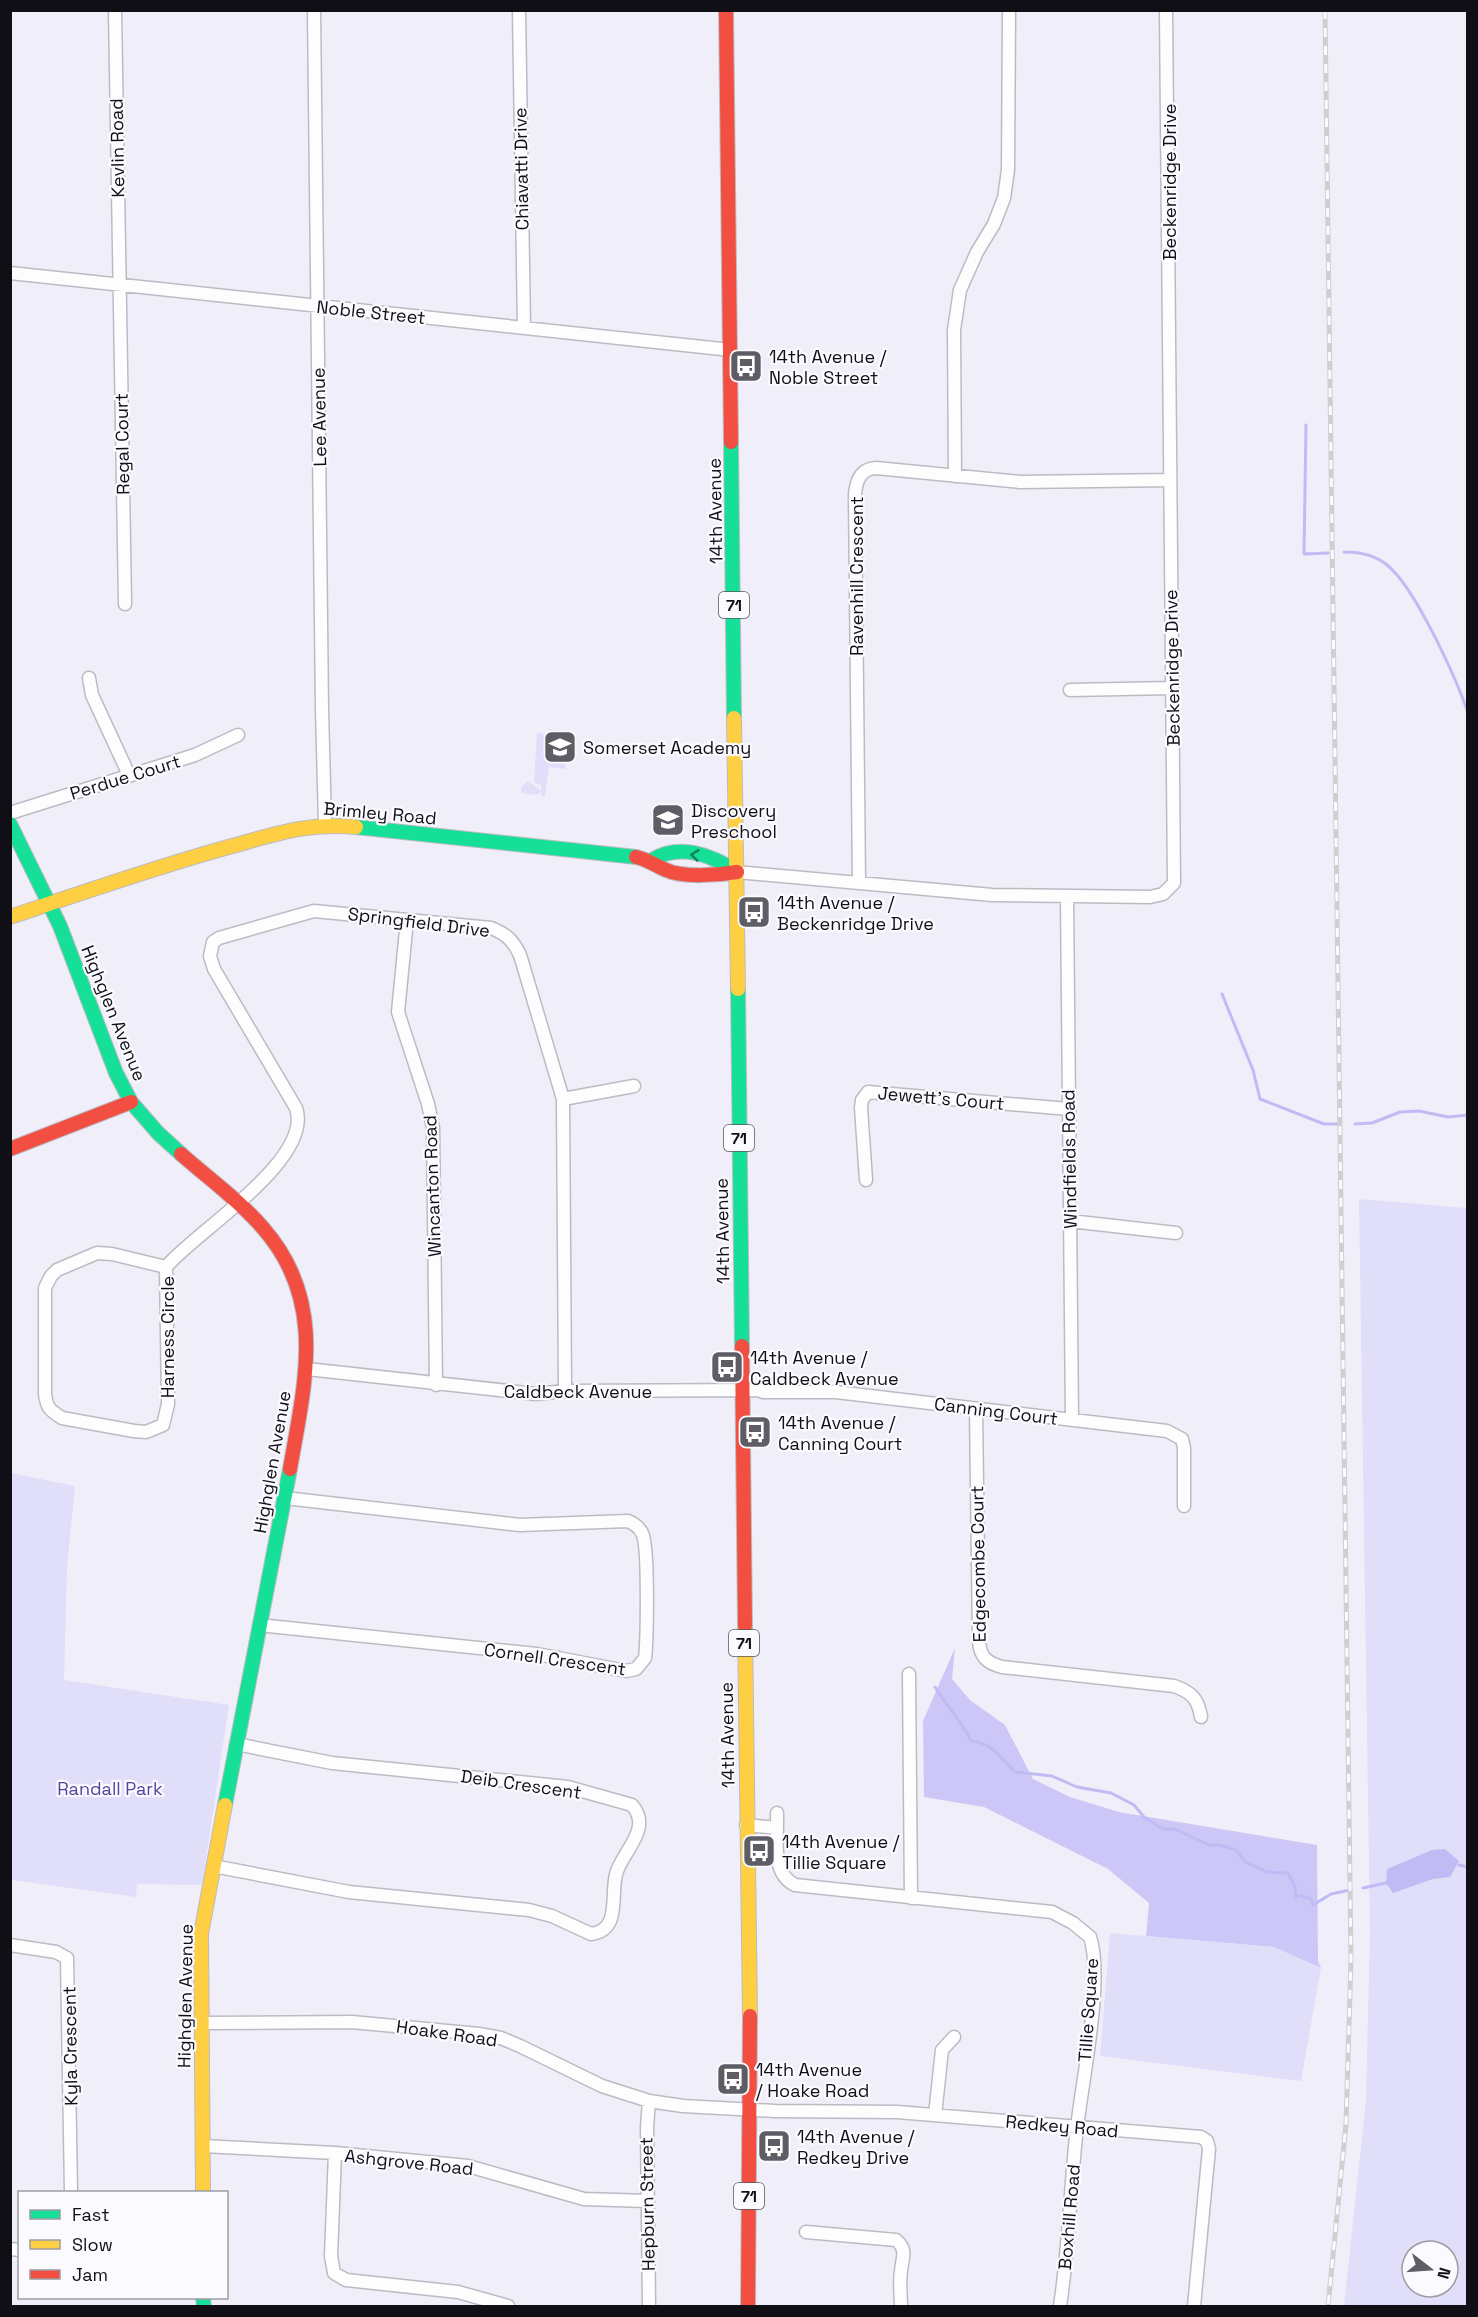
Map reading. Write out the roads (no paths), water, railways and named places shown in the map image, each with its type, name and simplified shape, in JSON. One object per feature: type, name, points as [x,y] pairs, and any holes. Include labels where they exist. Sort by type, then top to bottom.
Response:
[{"type":"main road","name":"14th Avenue","points":[[726,10],[750,2110],[748,2307]]},
{"type":"main road","name":"Highglen Avenue","points":[[10,824],[50,905],[116,1073],[131,1102],[158,1133],[237,1204],[274,1241],[294,1276],[306,1317],[307,1369],[285,1498],[201,1934],[203,2191]]},
{"type":"main road","name":"Brimley Road","points":[[10,917],[189,858],[298,828],[325,824],[602,852],[652,860],[667,871],[714,876],[737,872]]},
{"type":"main road","points":[[10,1149],[131,1102]]},
{"type":"street","name":"Kevlin Road","points":[[115,10],[119,285]]},
{"type":"street","name":"Lee Avenue","points":[[314,10],[325,824]]},
{"type":"street","name":"Chiavatti Drive","points":[[519,10],[524,328]]},
{"type":"street","points":[[955,476],[954,330],[960,290],[977,252],[994,224],[1004,198],[1008,170],[1009,10]]},
{"type":"street","name":"Beckenridge Drive","points":[[737,872],[992,895],[1067,897],[1150,897],[1163,894],[1174,883],[1166,10]]},
{"type":"street","name":"Noble Street","points":[[10,273],[731,350]]},
{"type":"street","name":"Regal Court","points":[[119,285],[125,604]]},
{"type":"street","name":"Ravenhill Crescent","points":[[859,882],[856,483],[862,473],[876,468],[1020,483],[1170,480]]},
{"type":"street","points":[[89,678],[92,695],[129,775]]},
{"type":"street","points":[[1070,690],[1172,688]]},
{"type":"street","name":"Perdue Court","points":[[10,813],[195,755],[238,735]]},
{"type":"street","name":"Windfields Road","points":[[1067,897],[1072,1420]]},
{"type":"street","name":"Springfield Drive","points":[[237,1204],[289,1149],[298,1124],[298,1115],[214,969],[210,956],[213,942],[219,938],[314,911],[491,928],[504,933],[514,943],[563,1099],[565,1391]]},
{"type":"street","name":"Wincanton Road","points":[[407,920],[398,1012],[428,1104],[433,1128],[436,1385]]},
{"type":"street","points":[[563,1099],[634,1086]]},
{"type":"street","name":"Jewett's Court","points":[[866,1179],[861,1108],[862,1100],[868,1092],[1068,1109]]},
{"type":"street","name":"Harness Circle","points":[[166,1267],[104,1252],[57,1270],[51,1276],[45,1288],[45,1394],[46,1407],[51,1413],[62,1418],[134,1431],[146,1432],[163,1425],[168,1404],[166,1267],[176,1254],[237,1204]]},
{"type":"street","points":[[1070,1221],[1176,1233]]},
{"type":"street","name":"Caldbeck Avenue","points":[[307,1369],[436,1385],[536,1394],[565,1391],[742,1390]]},
{"type":"street","name":"Canning Court","points":[[742,1390],[836,1392],[1175,1434],[1182,1439],[1184,1448],[1184,1506]]},
{"type":"street","name":"Edgecombe Court","points":[[976,1409],[979,1641],[980,1652],[984,1659],[1002,1667],[1174,1686],[1188,1691],[1199,1702],[1201,1717]]},
{"type":"street","name":"Cornell Crescent","points":[[259,1625],[537,1654],[626,1671],[636,1669],[645,1658],[645,1552],[643,1534],[636,1524],[628,1521],[520,1525],[285,1498]]},
{"type":"street","points":[[909,1674],[911,1898]]},
{"type":"street","name":"Deib Crescent","points":[[213,1866],[349,1892],[529,1910],[552,1916],[591,1934],[598,1933],[609,1923],[615,1906],[616,1873],[639,1832],[640,1819],[632,1805],[568,1787],[332,1763],[236,1744]]},
{"type":"street","name":"Tillie Square","points":[[777,1813],[779,1871],[787,1881],[805,1886],[1052,1912],[1079,1927],[1090,1937],[1093,1960],[1092,2004],[1077,2127]]},
{"type":"street","points":[[746,1825],[777,1828]]},
{"type":"street","name":"Kyla Crescent","points":[[10,1945],[56,1952],[67,1958],[71,2191]]},
{"type":"street","name":"Hoake Road","points":[[202,2023],[352,2022],[479,2034],[501,2038],[602,2086],[649,2101],[750,2110]]},
{"type":"street","points":[[935,2115],[942,2050],[954,2037]]},
{"type":"street","name":"Hepburn Street","points":[[649,2101],[647,2201],[649,2307]]},
{"type":"street","name":"Redkey Road","points":[[750,2110],[935,2115],[1189,2135],[1207,2141],[1209,2149],[1194,2307]]},
{"type":"street","name":"Boxhill Road","points":[[1060,2307],[1077,2127]]},
{"type":"street","name":"Ashgrove Road","points":[[202,2146],[335,2153],[468,2166],[584,2199],[647,2201]]},
{"type":"street","points":[[335,2153],[331,2256],[334,2272],[346,2280],[458,2292],[508,2307]]},
{"type":"street","points":[[806,2232],[896,2240],[903,2249],[905,2259],[900,2270],[901,2307]]},
{"type":"waterway","points":[[1306,425],[1304,554],[1328,553]]},
{"type":"waterway","points":[[1344,552],[1361,553],[1377,558],[1398,576],[1434,634],[1468,713]]},
{"type":"waterway","points":[[1468,713],[1468,912]]},
{"type":"waterway","points":[[1222,994],[1253,1070],[1260,1099],[1324,1124],[1337,1124]]},
{"type":"waterway","points":[[1355,1124],[1372,1123],[1400,1112],[1419,1111],[1448,1117],[1468,1115]]},
{"type":"waterway","points":[[935,1687],[971,1741],[991,1748],[1015,1772],[1052,1776],[1077,1787],[1111,1793],[1134,1805],[1144,1817],[1163,1829],[1175,1829],[1209,1845],[1220,1845],[1236,1850],[1245,1862],[1267,1872],[1288,1873],[1295,1887],[1296,1897],[1300,1895],[1311,1899],[1313,1905],[1331,1894],[1350,1890]]},
{"type":"waterway","points":[[1459,1865],[1468,1867]]},
{"type":"waterway","points":[[1363,1888],[1386,1883]]},
{"type":"railway","points":[[1325,10],[1351,1959],[1346,2124],[1328,2306]]},
{"type":"place","name":"14th Avenue / Noble Street","points":[[746,366]]},
{"type":"place","name":"Somerset Academy","points":[[560,747]]},
{"type":"place","name":"Discovery Preschool","points":[[668,820]]},
{"type":"place","name":"14th Avenue / Beckenridge Drive","points":[[754,912]]},
{"type":"place","name":"14th Avenue / Caldbeck Avenue","points":[[727,1367]]},
{"type":"place","name":"14th Avenue / Canning Court","points":[[755,1432]]},
{"type":"place","name":"14th Avenue / Tillie Square","points":[[759,1851]]},
{"type":"place","name":"14th Avenue / Hoake Road","points":[[733,2079]]},
{"type":"place","name":"14th Avenue / Redkey Drive","points":[[774,2146]]},
{"type":"park label","name":"Randall Park","points":[[110,1788]]}]
